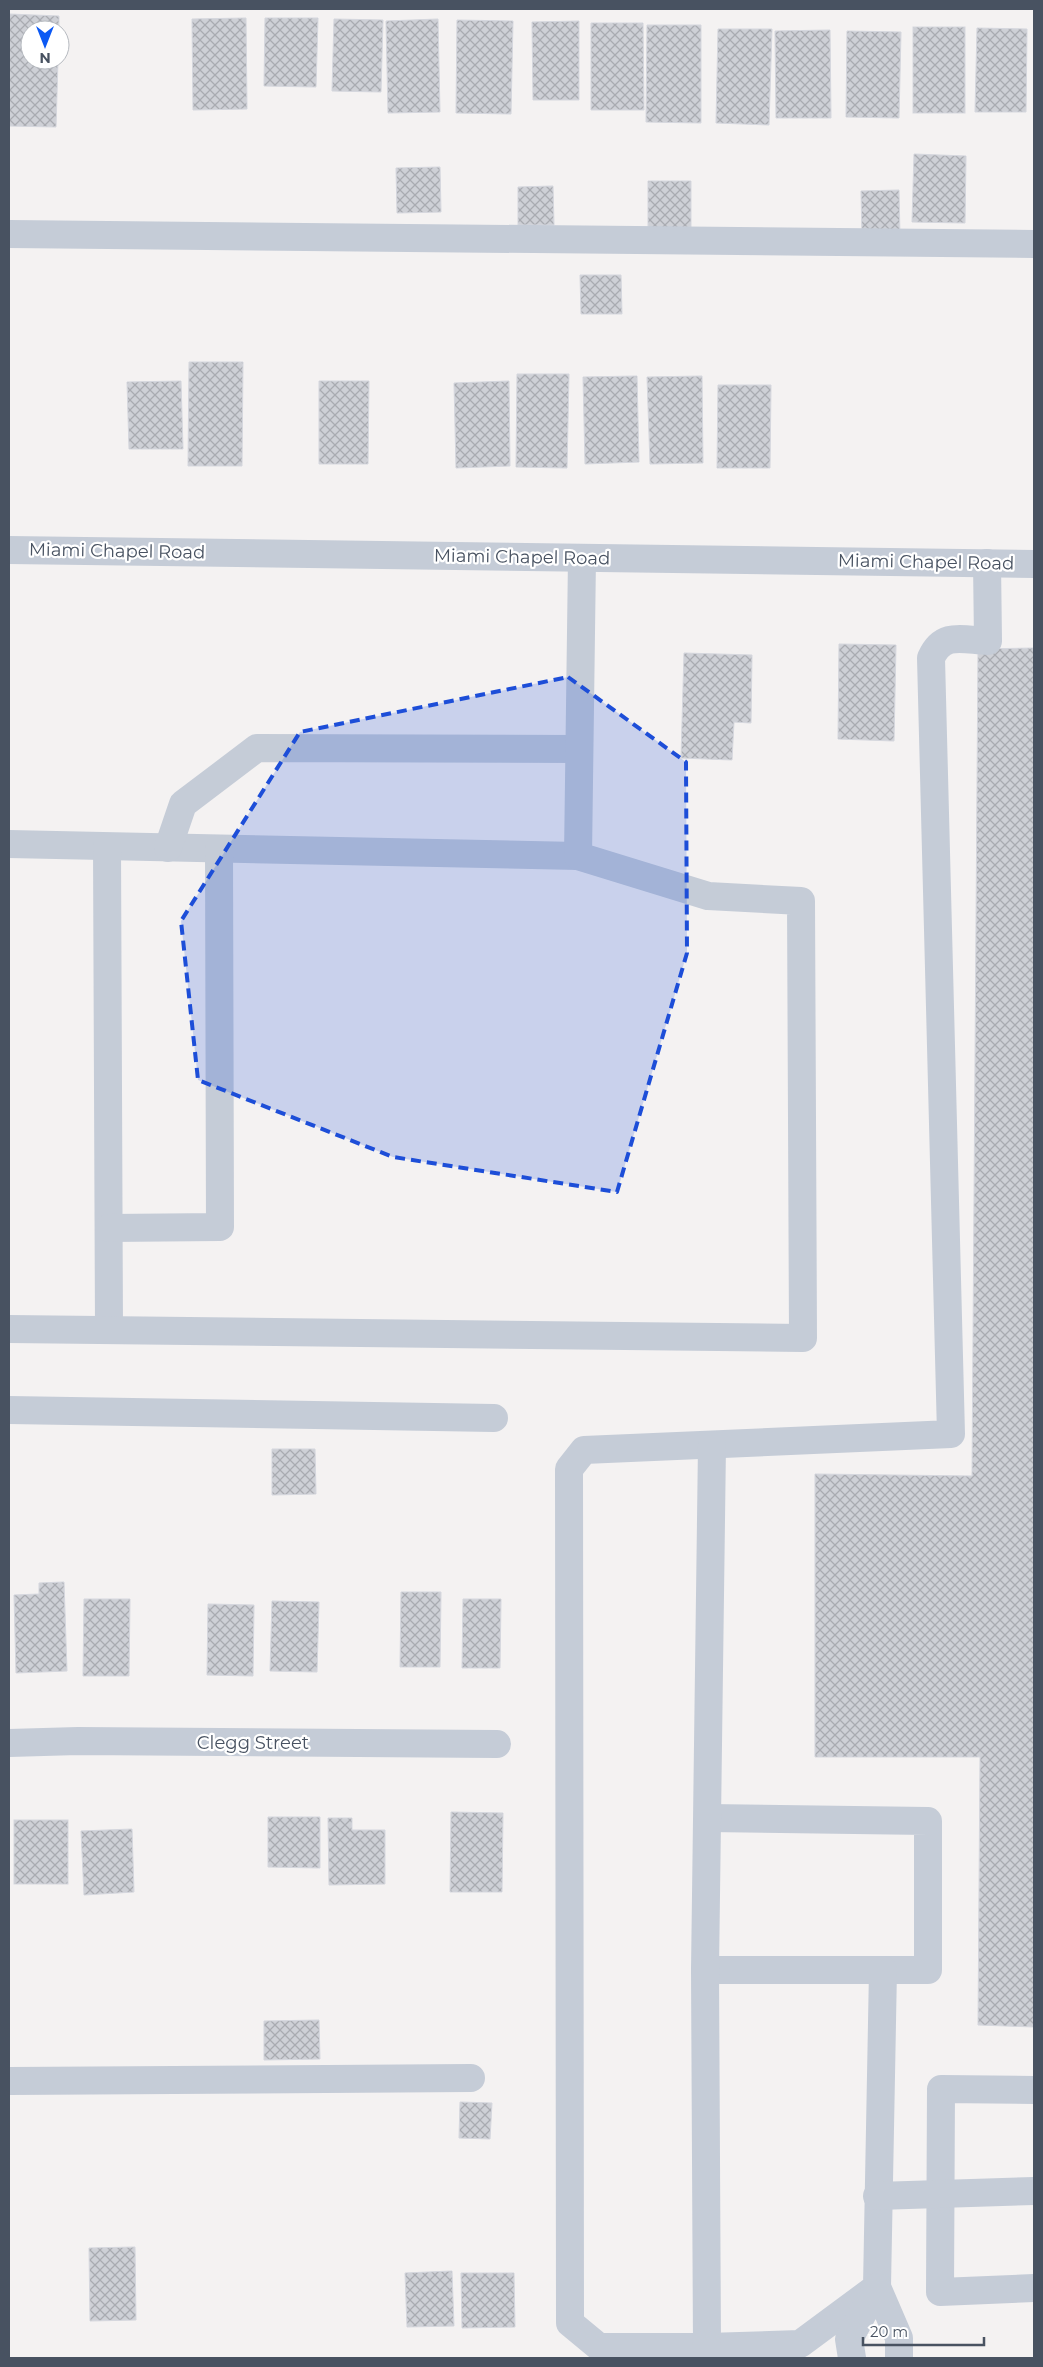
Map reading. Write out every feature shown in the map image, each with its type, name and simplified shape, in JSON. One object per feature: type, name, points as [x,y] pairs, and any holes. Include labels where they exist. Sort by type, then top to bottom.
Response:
[{"type":"street","points":[[9,234],[1034,244]]},
{"type":"street","name":"Miami Chapel Road","points":[[9,550],[1034,564]]},
{"type":"street","points":[[578,856],[582,558]]},
{"type":"street","points":[[878,2287],[800,2344],[707,2347],[599,2347],[570,2323],[569,1469],[584,1450],[951,1434],[931,658],[936,645],[947,639],[988,641],[987,563]]},
{"type":"street","points":[[168,848],[183,804],[257,748],[579,749]]},
{"type":"street","points":[[9,844],[578,856],[708,896],[801,901],[803,1338],[9,1329]]},
{"type":"street","points":[[107,847],[109,1330]]},
{"type":"street","points":[[109,1228],[220,1227],[219,849]]},
{"type":"street","points":[[9,1410],[494,1418]]},
{"type":"street","points":[[707,2347],[705,1970],[712,1445]]},
{"type":"street","name":"Clegg Street","points":[[9,1743],[88,1741],[497,1744]]},
{"type":"street","points":[[705,1970],[928,1970],[928,1821],[708,1818]]},
{"type":"street","points":[[883,1970],[878,2287],[899,2338],[899,2358]]},
{"type":"street","points":[[9,2081],[471,2078]]},
{"type":"street","points":[[1034,2090],[940,2089],[942,2194],[940,2292],[1034,2288]]},
{"type":"street","points":[[878,2196],[1034,2191]]},
{"type":"street","points":[[852,2358],[849,2339],[878,2287]]},
{"type":"highlighted area","points":[[568,677],[686,762],[687,953],[617,1192],[393,1157],[198,1080],[181,921],[300,732]]},
{"type":"building","points":[[9,14],[59,16],[59,20],[20,20],[20,70],[58,70],[56,127],[9,126]]},
{"type":"building","points":[[246,18],[247,109],[193,110],[192,19]]},
{"type":"building","points":[[265,18],[318,18],[316,87],[264,86]]},
{"type":"building","points":[[334,19],[383,20],[381,92],[332,91]]},
{"type":"building","points":[[438,19],[440,112],[388,113],[386,21]]},
{"type":"building","points":[[457,20],[513,21],[511,114],[456,113]]},
{"type":"building","points":[[579,21],[579,100],[533,100],[532,22]]},
{"type":"building","points":[[591,23],[643,23],[644,110],[591,110]]},
{"type":"building","points":[[647,25],[701,25],[701,123],[646,122]]},
{"type":"building","points":[[913,27],[965,27],[965,113],[913,113]]},
{"type":"building","points":[[977,28],[1027,29],[1026,112],[975,112]]},
{"type":"building","points":[[718,29],[772,29],[769,125],[716,123]]},
{"type":"building","points":[[830,30],[831,118],[776,118],[775,31]]},
{"type":"building","points":[[847,31],[901,32],[899,118],[846,117]]},
{"type":"building","points":[[914,154],[966,156],[965,223],[912,222]]},
{"type":"building","points":[[440,167],[441,212],[397,213],[396,168]]},
{"type":"building","points":[[648,181],[691,181],[691,227],[648,228]]},
{"type":"building","points":[[553,186],[554,225],[518,225],[518,187]]},
{"type":"building","points":[[899,190],[900,237],[862,238],[861,191]]},
{"type":"building","points":[[580,275],[621,275],[622,314],[581,314]]},
{"type":"building","points":[[189,362],[243,362],[242,466],[188,466]]},
{"type":"building","points":[[517,374],[569,374],[567,468],[516,467]]},
{"type":"building","points":[[637,376],[639,462],[585,464],[583,377]]},
{"type":"building","points":[[702,376],[703,463],[650,464],[647,377]]},
{"type":"building","points":[[181,381],[183,449],[129,449],[127,382]]},
{"type":"building","points":[[319,381],[369,381],[368,464],[319,464]]},
{"type":"building","points":[[509,381],[510,466],[456,468],[454,383]]},
{"type":"building","points":[[718,385],[771,385],[770,468],[717,468]]},
{"type":"building","points":[[839,644],[896,645],[894,741],[838,739]]},
{"type":"building","points":[[1034,648],[1034,2027],[978,2025],[980,1757],[815,1757],[815,1474],[972,1476],[978,649]]},
{"type":"building","points":[[684,653],[752,655],[751,723],[734,722],[732,760],[681,758]]},
{"type":"building","points":[[272,1449],[315,1449],[316,1494],[272,1495]]},
{"type":"building","points":[[64,1582],[67,1671],[16,1673],[14,1595],[39,1594],[39,1583]]},
{"type":"building","points":[[401,1592],[441,1592],[440,1667],[400,1667]]},
{"type":"building","points":[[84,1599],[130,1599],[129,1676],[83,1676]]},
{"type":"building","points":[[463,1599],[501,1599],[500,1668],[462,1668]]},
{"type":"building","points":[[272,1601],[319,1602],[317,1672],[270,1671]]},
{"type":"building","points":[[208,1604],[254,1605],[253,1676],[207,1675]]},
{"type":"building","points":[[451,1812],[503,1813],[502,1892],[450,1892]]},
{"type":"building","points":[[268,1817],[320,1817],[320,1868],[268,1867]]},
{"type":"building","points":[[328,1818],[352,1818],[352,1830],[385,1830],[385,1884],[329,1885]]},
{"type":"building","points":[[14,1820],[68,1820],[68,1884],[14,1884]]},
{"type":"building","points":[[132,1829],[134,1892],[84,1895],[81,1831]]},
{"type":"building","points":[[319,2020],[320,2059],[264,2060],[264,2021]]},
{"type":"building","points":[[460,2102],[492,2103],[490,2139],[459,2138]]},
{"type":"building","points":[[135,2247],[136,2320],[90,2321],[89,2248]]},
{"type":"building","points":[[452,2271],[454,2326],[407,2327],[405,2273]]},
{"type":"building","points":[[461,2273],[514,2273],[515,2327],[462,2328]]}]
